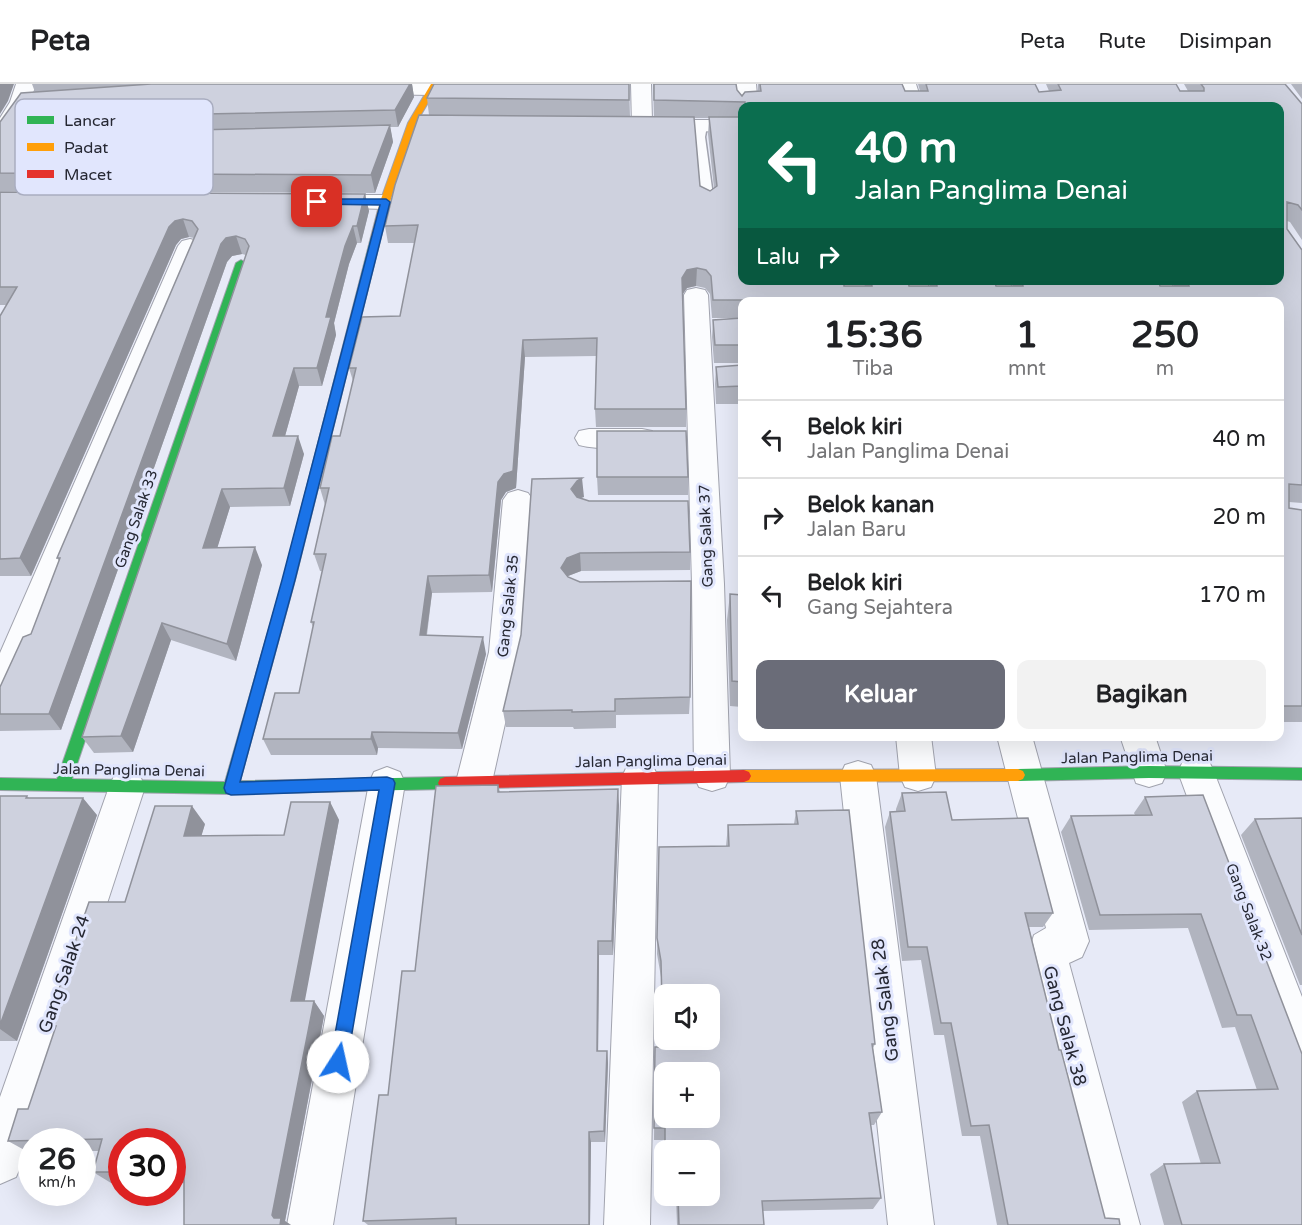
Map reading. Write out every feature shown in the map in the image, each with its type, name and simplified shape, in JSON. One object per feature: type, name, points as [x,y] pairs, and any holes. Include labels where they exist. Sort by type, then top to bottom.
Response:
[{"type":"main road","points":[[231,788],[288,580],[386,202],[410,129],[434,87]]},
{"type":"main road","name":"Gang Salak 33","points":[[62,786],[241,263]]},
{"type":"main road","name":"Jalan Panglima Denai","points":[[0,784],[231,788],[712,776],[918,776],[1149,772],[1302,774]]},
{"type":"street","points":[[641,84],[642,126]]},
{"type":"street","points":[[746,84],[748,102]]},
{"type":"street","points":[[906,84],[912,102]]},
{"type":"street","points":[[351,90],[434,87]]},
{"type":"street","points":[[23,93],[37,99]]},
{"type":"street","points":[[0,134],[15,107]]},
{"type":"street","points":[[384,135],[435,123]]},
{"type":"street","points":[[619,126],[738,126]]},
{"type":"street","points":[[304,202],[386,202]]},
{"type":"street","points":[[0,693],[189,246]]},
{"type":"street","name":"Gang Salak 37","points":[[696,295],[709,328],[711,374],[701,438],[705,507],[695,584],[712,776]]},
{"type":"street","points":[[589,438],[701,438]]},
{"type":"street","name":"Gang Salak 35","points":[[474,782],[505,652],[518,500]]},
{"type":"street","points":[[672,507],[705,507]]},
{"type":"street","points":[[914,741],[918,776]]},
{"type":"street","points":[[1015,741],[1023,775]]},
{"type":"street","points":[[1139,741],[1149,772]]},
{"type":"street","name":"Gang Salak 32","points":[[1196,772],[1302,1052]]},
{"type":"street","name":"Gang Salak 38","points":[[1023,775],[1069,941],[1068,944],[1052,945],[1048,948],[1047,957],[1117,1225]]},
{"type":"street","name":"Gang Salak 28","points":[[858,776],[911,1225]]},
{"type":"street","points":[[627,1225],[640,777]]},
{"type":"street","points":[[310,1225],[387,783]]},
{"type":"street","name":"Gang Salak 24","points":[[0,1161],[127,787]]},
{"type":"lane","points":[[702,126],[700,137],[708,203]]},
{"type":"building","points":[[151,84],[410,84],[395,110],[213,114],[213,99],[17,99],[21,93]]},
{"type":"building","points":[[434,84],[629,84],[629,100],[427,98]]},
{"type":"building","points":[[654,84],[736,84],[742,96],[745,92],[761,91],[760,84],[902,84],[905,91],[928,91],[926,84],[1035,84],[1039,92],[1061,90],[1058,84],[1176,84],[1180,91],[1204,91],[1201,84],[1285,84],[1302,104],[1302,210],[1298,205],[1287,202],[1287,229],[1302,250],[1302,485],[1289,484],[1289,508],[1302,510],[1302,706],[1284,706],[1284,297],[738,297],[738,300],[713,300],[711,276],[706,270],[697,268],[687,270],[682,278],[686,409],[595,409],[597,338],[523,340],[513,471],[504,474],[498,482],[489,575],[428,576],[420,635],[483,637],[458,733],[372,732],[371,739],[263,739],[275,693],[299,693],[326,554],[314,554],[329,488],[320,488],[332,436],[340,436],[356,368],[349,368],[362,317],[400,316],[418,225],[385,226],[395,185],[419,115],[694,117],[700,186],[710,191],[717,186],[709,117],[738,117],[738,285],[1284,285],[1284,102],[654,100]]},
{"type":"building","points":[[15,101],[15,173],[0,173],[0,122]]},
{"type":"building","points":[[390,125],[371,175],[213,174],[213,130]]},
{"type":"building","points":[[0,192],[15,192],[15,195],[365,194],[357,226],[353,226],[345,246],[326,317],[331,317],[317,368],[294,368],[273,436],[298,436],[284,488],[222,489],[203,548],[255,547],[227,644],[162,623],[121,736],[82,737],[249,246],[245,239],[236,236],[226,238],[221,244],[49,714],[0,714],[0,687],[23,637],[31,634],[60,558],[57,558],[198,229],[192,221],[183,219],[175,221],[169,227],[20,558],[0,559],[0,316],[17,287],[0,287]]},
{"type":"building","points":[[738,318],[738,345],[715,345],[713,320]]},
{"type":"building","points":[[738,365],[738,386],[718,387],[716,367]]},
{"type":"building","points":[[597,431],[686,431],[688,477],[597,477]]},
{"type":"building","points":[[582,478],[571,489],[577,497],[589,501],[688,501],[690,552],[580,553],[567,558],[561,568],[568,577],[580,582],[691,581],[690,697],[615,699],[615,711],[503,711],[521,635],[532,479]]},
{"type":"building","points":[[730,594],[738,595],[738,682],[732,681]]},
{"type":"building","points":[[498,785],[498,792],[618,789],[612,941],[598,941],[597,1051],[607,1051],[604,1131],[589,1132],[589,1225],[456,1225],[456,1218],[363,1221],[379,1095],[388,1095],[402,971],[415,971],[436,786]]},
{"type":"building","points":[[946,792],[952,820],[1028,818],[1053,913],[1025,913],[1059,1050],[1061,1050],[1105,1218],[1119,1219],[1120,1225],[1008,1225],[989,1125],[971,1126],[951,1023],[941,1023],[927,947],[908,947],[890,812],[905,811],[902,793]]},
{"type":"building","points":[[1203,795],[1302,1054],[1302,1225],[1182,1225],[1164,1164],[1220,1163],[1197,1091],[1278,1089],[1251,1015],[1237,1015],[1201,914],[1100,915],[1071,816],[1152,815],[1145,797]]},
{"type":"building","points":[[0,796],[83,798],[0,1025]]},
{"type":"building","points":[[291,802],[330,802],[291,1001],[314,1001],[272,1215],[274,1218],[281,1218],[280,1225],[184,1225],[186,1128],[108,1128],[108,1172],[96,1172],[96,1161],[102,1139],[96,1139],[96,1128],[18,1128],[18,1141],[8,1141],[18,1109],[28,1109],[56,1026],[46,1026],[89,902],[125,902],[155,806],[192,806],[184,836],[284,835]]},
{"type":"building","points":[[849,810],[875,1044],[872,1044],[882,1112],[869,1113],[881,1198],[762,1201],[764,1225],[679,1225],[678,1206],[720,1206],[720,1140],[665,1140],[665,1128],[720,1128],[720,1062],[655,1062],[655,1050],[720,1050],[720,984],[662,984],[657,938],[659,847],[729,846],[728,825],[798,824],[796,811]]},
{"type":"building","points":[[1302,818],[1302,935],[1255,819]]},
{"type":"traffic: fast","points":[[231,788],[289,580],[376,237]]},
{"type":"traffic: fast","points":[[62,786],[241,263]]},
{"type":"traffic: fast","points":[[1018,775],[1149,772],[1302,774]]},
{"type":"traffic: fast","points":[[0,784],[231,788],[445,783]]},
{"type":"traffic: slow","points":[[376,237],[385,202],[412,123],[435,84]]},
{"type":"traffic: slow","points":[[744,776],[1018,775]]},
{"type":"traffic: jam","points":[[445,783],[744,776]]},
{"type":"route","points":[[317,202],[386,202],[288,580],[231,788],[387,783],[338,1062]]}]
